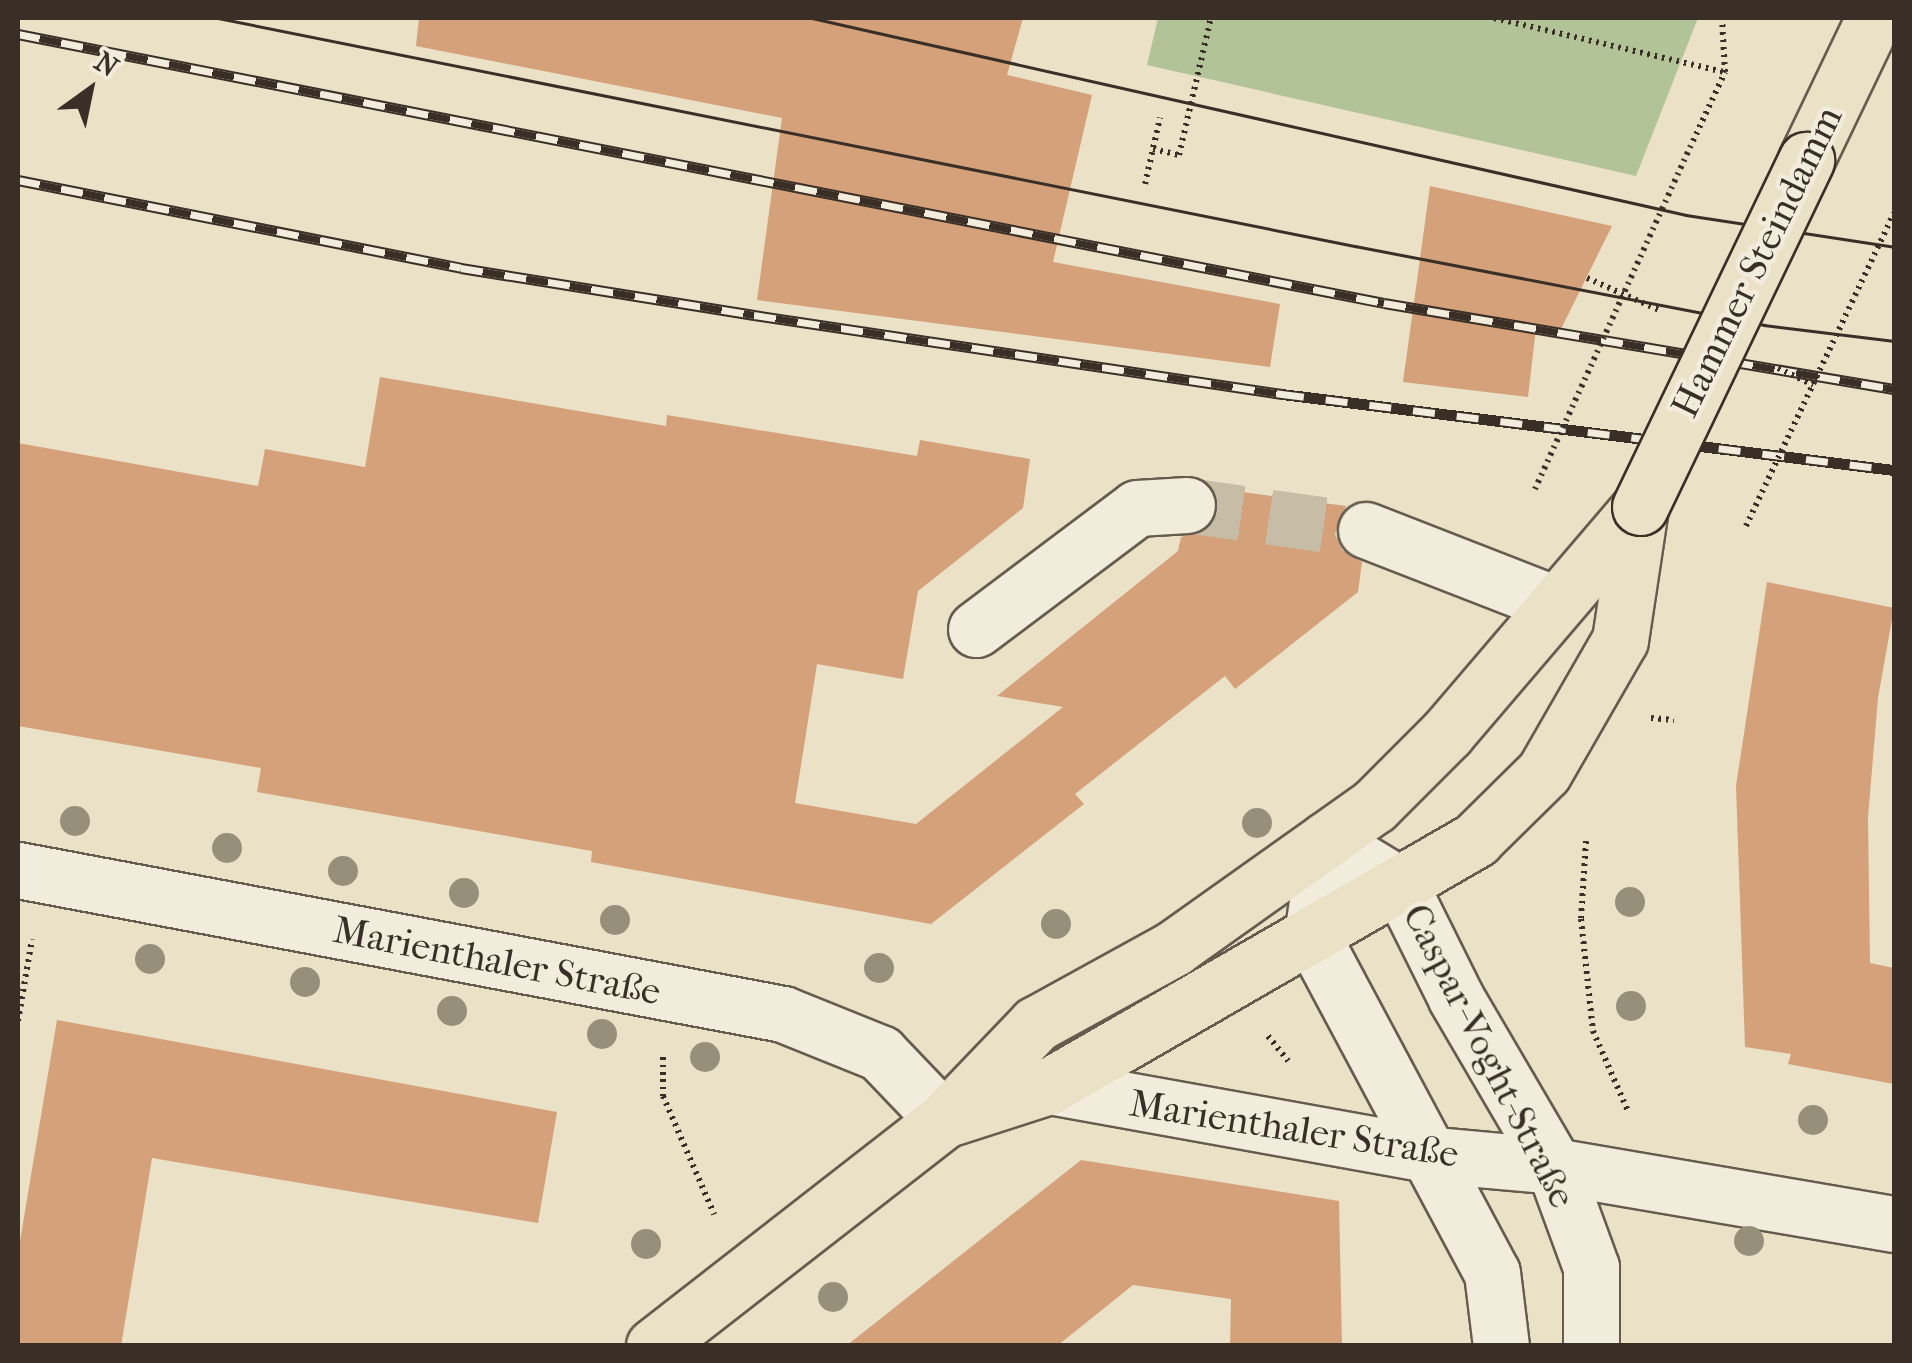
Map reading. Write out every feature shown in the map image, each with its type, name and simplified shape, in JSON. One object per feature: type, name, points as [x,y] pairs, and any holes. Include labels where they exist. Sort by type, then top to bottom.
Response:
[{"type":"main road","name":"Hammer Steindamm","points":[[654,1346],[740,1275],[944,1120],[1036,1024],[1174,948],[1374,806],[1447,733],[1553,603],[1640,507],[1874,18]]},
{"type":"main road","name":"Hammer Steindamm","points":[[944,1120],[1049,1086],[1476,839],[1511,807],[1579,721],[1620,640],[1640,507]]},
{"type":"street","points":[[976,629],[1138,508],[1187,504]]},
{"type":"street","points":[[1366,530],[1553,603]]},
{"type":"street","points":[[1400,885],[1326,840],[1312,936],[1434,1155],[1492,1273],[1502,1346]]},
{"type":"street","name":"Marienthaler Straße","points":[[30,872],[783,1014],[866,1044],[898,1068],[944,1120]]},
{"type":"street","name":"Caspar-Voght-Straße","points":[[1400,885],[1456,998],[1554,1166],[1591,1267],[1592,1346]]},
{"type":"street","name":"Marienthaler Straße","points":[[1049,1086],[1434,1155],[1554,1166],[1894,1224]]},
{"type":"path","points":[[1153,149],[1178,155],[1212,18]]},
{"type":"path","points":[[1494,18],[1724,72]]},
{"type":"path","points":[[1535,489],[1724,72],[1722,18]]},
{"type":"path","points":[[1145,184],[1160,118]]},
{"type":"path","points":[[1746,526],[1894,213]]},
{"type":"path","points":[[1586,841],[1581,919],[1593,1031],[1628,1112],[1633,1182]]},
{"type":"path","points":[[18,1021],[30,872]]},
{"type":"path","points":[[664,993],[663,1096],[740,1275]]},
{"type":"green space","points":[[1158,18],[1698,18],[1636,176],[1147,65]]},
{"type":"building","points":[[419,18],[1023,18],[1007,75],[1092,95],[1053,262],[1280,304],[1270,367],[757,300],[782,118],[416,46]]},
{"type":"building","points":[[1430,186],[1612,226],[1560,331],[1536,328],[1528,397],[1403,382]]},
{"type":"building","points":[[380,377],[666,426],[667,415],[917,456],[920,440],[1030,459],[1023,508],[918,591],[903,679],[817,664],[795,803],[916,824],[1063,707],[997,696],[1178,551],[1181,537],[1205,530],[1218,504],[1213,488],[1346,506],[1335,534],[1342,550],[1362,562],[1358,592],[1235,689],[1225,676],[1075,794],[1084,804],[931,924],[591,862],[592,851],[257,792],[261,768],[18,726],[18,443],[258,486],[265,449],[365,467]]},
{"type":"building","points":[[1767,582],[1894,608],[1878,698],[1868,817],[1870,963],[1894,968],[1894,1084],[1788,1064],[1791,1054],[1745,1047],[1736,786]]},
{"type":"building","points":[[57,1020],[557,1112],[538,1223],[152,1158],[121,1346],[18,1346],[18,1253]]},
{"type":"building","points":[[1081,1160],[1339,1201],[1342,1346],[1230,1346],[1231,1299],[1133,1285],[1057,1346],[846,1346]]},
{"type":"tunnel","points":[[1187,505],[1366,530]]},
{"type":"tram line","points":[[218,18],[1764,325],[1894,341]]},
{"type":"tram line","points":[[812,18],[1686,215],[1894,247]]},
{"type":"railway","points":[[18,34],[1384,303],[1894,389]]},
{"type":"railway","points":[[18,180],[461,268],[754,315],[1282,394],[1894,470]]}]
